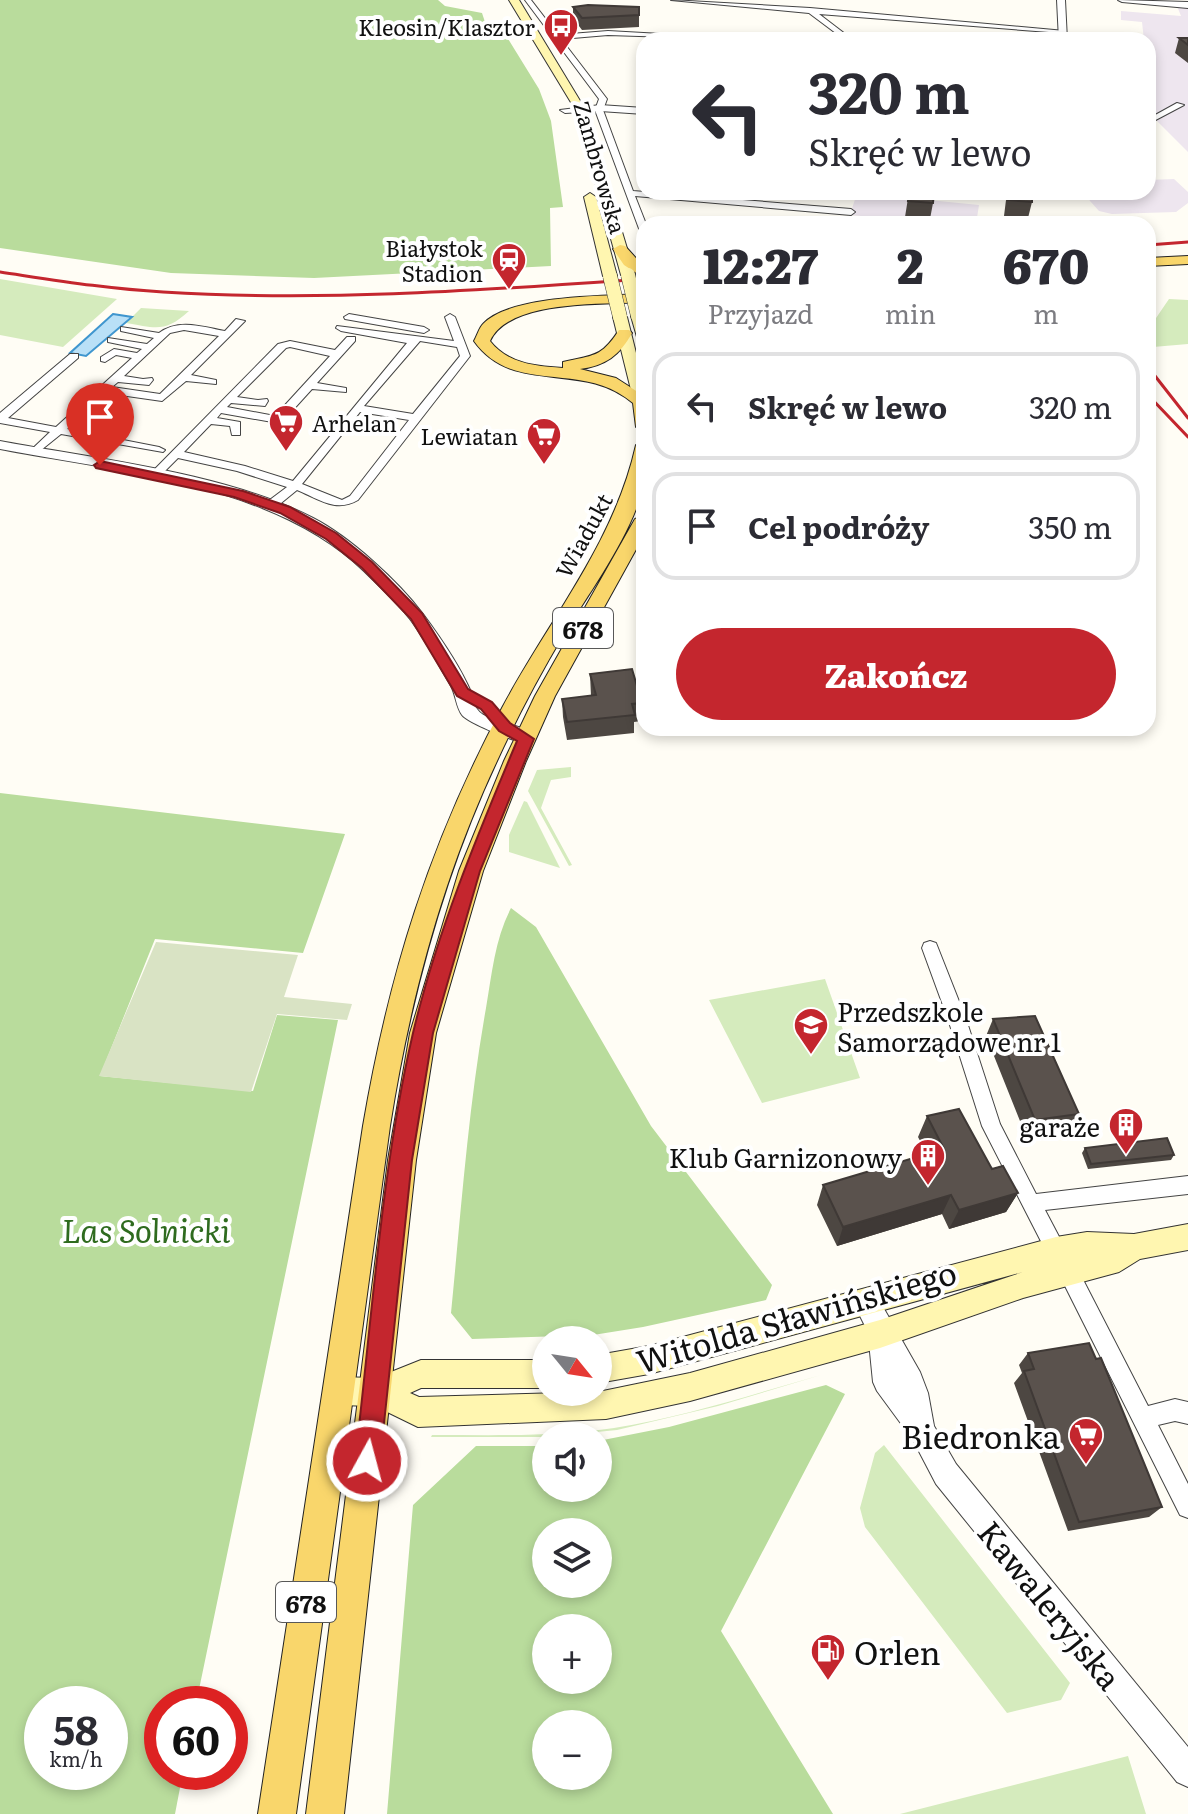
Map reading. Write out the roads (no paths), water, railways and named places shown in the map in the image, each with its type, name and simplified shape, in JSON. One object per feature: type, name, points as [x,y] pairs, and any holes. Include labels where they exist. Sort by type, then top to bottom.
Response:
[{"type":"main road","name":"Zambrowska","points":[[503,0],[546,69],[565,110],[575,142]]},
{"type":"main road","name":"Zambrowska","points":[[514,0],[580,109],[624,262]]},
{"type":"main road","name":"Zambrowska","points":[[585,177],[624,333]]},
{"type":"main road","points":[[1156,262],[1188,260]]},
{"type":"main road","points":[[624,262],[636,269]]},
{"type":"main road","points":[[624,262],[636,291]]},
{"type":"main road","points":[[1156,273],[1188,271]]},
{"type":"main road","points":[[624,333],[618,346],[605,358],[575,365],[517,359],[500,350],[493,340],[498,326],[527,314],[636,305]]},
{"type":"main road","points":[[636,305],[519,309],[494,319],[483,332],[482,341],[491,355],[508,363],[600,377],[618,384],[636,398]]},
{"type":"main road","points":[[624,333],[636,382]]},
{"type":"main road","name":"Wiadukt","points":[[515,733],[527,681],[621,518],[636,481]]},
{"type":"main road","name":"Wiadukt","points":[[515,733],[545,696],[636,533]]},
{"type":"main road","name":"678","points":[[277,1814],[337,1391],[395,1016],[429,898],[456,828],[515,733]]},
{"type":"main road","name":"678","points":[[325,1814],[409,1113],[423,1033],[444,955],[515,733]]},
{"type":"main road","points":[[379,1112],[409,1113]]},
{"type":"main road","name":"Witolda Sławińskiego","points":[[612,1367],[649,1360],[866,1302],[1062,1261],[1119,1259],[1134,1247],[1188,1237]]},
{"type":"main road","name":"Witolda Sławińskiego","points":[[376,1392],[418,1412],[606,1404],[690,1387],[880,1334],[1062,1261]]},
{"type":"main road","name":"Witolda Sławińskiego","points":[[337,1391],[376,1392],[421,1374],[532,1374]]},
{"type":"street","name":"Zambrowska","points":[[528,0],[603,99],[600,108],[638,216]]},
{"type":"street","points":[[674,0],[809,9],[1025,32]]},
{"type":"street","points":[[795,0],[839,32]]},
{"type":"street","points":[[1061,0],[1062,32]]},
{"type":"street","points":[[1122,0],[1188,5]]},
{"type":"street","points":[[554,37],[636,34]]},
{"type":"street","points":[[1156,118],[1180,105]]},
{"type":"street","points":[[565,110],[636,110]]},
{"type":"street","name":"Zambrowska","points":[[629,193],[636,194]]},
{"type":"street","name":"Zambrowska","points":[[711,200],[851,212]]},
{"type":"street","points":[[184,327],[197,315]]},
{"type":"street","points":[[349,317],[461,345]]},
{"type":"street","points":[[177,454],[223,462],[296,485],[348,507],[464,358],[450,317]]},
{"type":"street","points":[[206,330],[218,319]]},
{"type":"street","points":[[151,409],[240,321]]},
{"type":"street","points":[[35,452],[172,328],[227,334]]},
{"type":"street","points":[[341,328],[419,336],[439,330]]},
{"type":"street","points":[[125,329],[161,336]]},
{"type":"street","points":[[271,505],[296,485],[419,336]]},
{"type":"street","points":[[267,432],[351,339]]},
{"type":"street","points":[[112,340],[149,347]]},
{"type":"street","points":[[155,475],[282,346],[320,346],[338,354]]},
{"type":"street","points":[[105,359],[114,352],[139,356]]},
{"type":"street","points":[[74,356],[2,417],[3,420],[159,450]]},
{"type":"street","points":[[183,377],[209,385],[223,372]]},
{"type":"street","points":[[116,378],[145,383],[148,380]]},
{"type":"street","points":[[309,385],[340,392],[351,380]]},
{"type":"street","points":[[104,389],[162,398]]},
{"type":"street","points":[[93,399],[120,404],[113,410]]},
{"type":"street","points":[[229,399],[261,404],[263,401]]},
{"type":"street","points":[[357,408],[416,418]]},
{"type":"street","points":[[219,409],[278,420]]},
{"type":"street","points":[[209,420],[236,424],[236,433]]},
{"type":"street","points":[[0,445],[207,485],[271,505],[331,536],[389,586],[416,616],[463,692],[468,711],[478,720],[515,733]]},
{"type":"street","points":[[930,948],[957,1019],[991,1126],[1188,1507]]},
{"type":"street","points":[[1032,1203],[1188,1185]]},
{"type":"street","name":"Kawaleryjska","points":[[866,1302],[880,1334],[886,1382],[922,1431],[946,1474],[1188,1771]]},
{"type":"street","points":[[1144,1418],[1175,1410],[1188,1413]]},
{"type":"water","points":[[113,314],[132,317],[86,356],[70,353]]},
{"type":"railway","points":[[1156,244],[1188,242]]},
{"type":"railway","points":[[0,272],[142,291],[284,296],[404,293],[636,280]]},
{"type":"railway","points":[[1156,377],[1188,418]]},
{"type":"railway","points":[[1156,403],[1188,437]]},
{"type":"place","name":"Kleosin/Klasztor","points":[[561,57]]},
{"type":"place","name":"Białystok Stadion","points":[[509,291]]},
{"type":"place","name":"Arhelan","points":[[286,453]]},
{"type":"place","name":"Lewiatan","points":[[544,466]]},
{"type":"place","name":"Przedszkole Samorządowe nr 1","points":[[811,1056]]},
{"type":"place","name":"garaże","points":[[1126,1156]]},
{"type":"place","name":"Klub Garnizonowy","points":[[928,1187]]},
{"type":"place","name":"Biedronka","points":[[1086,1466]]},
{"type":"place","name":"Orlen","points":[[828,1682]]},
{"type":"park label","name":"Las Solnicki","points":[[146,1229]]}]
